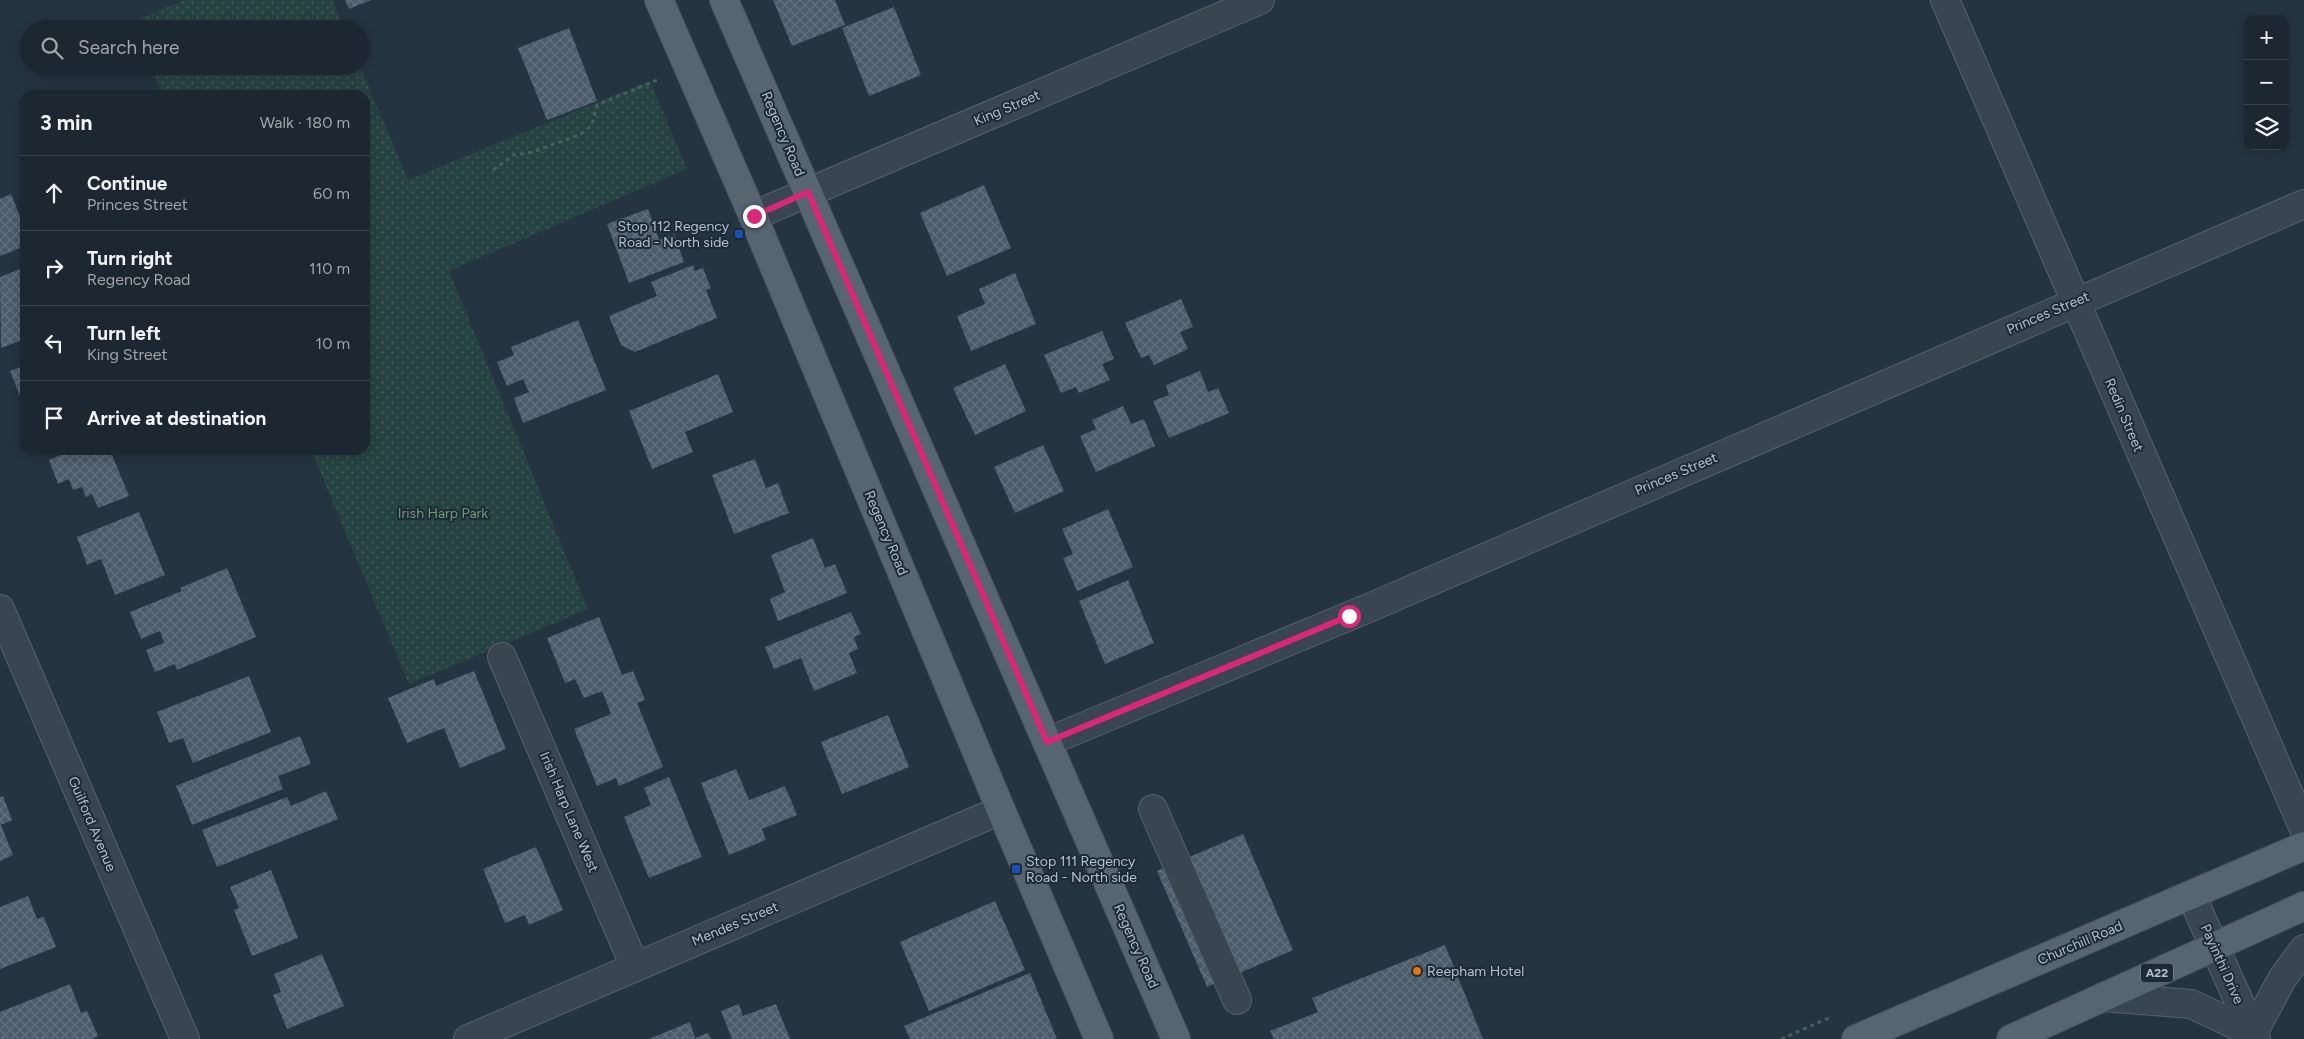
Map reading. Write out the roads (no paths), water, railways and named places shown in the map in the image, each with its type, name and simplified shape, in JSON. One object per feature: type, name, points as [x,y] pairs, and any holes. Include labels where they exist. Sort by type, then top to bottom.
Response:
[{"type":"main road","name":"Regency Road","points":[[659,0],[754,216],[1001,810],[1099,1039]]},
{"type":"main road","name":"Regency Road","points":[[724,0],[1176,1039]]},
{"type":"main road","name":"Churchill Road","points":[[1856,1039],[2304,846]]},
{"type":"main road","name":"A22","points":[[2011,1039],[2304,906]]},
{"type":"street","name":"King Street","points":[[754,216],[1260,0]]},
{"type":"street","name":"Redin Street","points":[[1945,0],[2304,829]]},
{"type":"street","name":"Princes Street","points":[[1047,742],[1371,607],[2304,204]]},
{"type":"street","name":"Guilford Avenue","points":[[0,609],[185,1039]]},
{"type":"street","name":"Irish Harp Lane West","points":[[502,657],[635,967]]},
{"type":"street","points":[[1153,809],[1237,1000]]},
{"type":"street","name":"Mendes Street","points":[[468,1039],[1001,810]]},
{"type":"street","name":"Payinthi Drive","points":[[2191,895],[2255,1036]]},
{"type":"street","points":[[2104,997],[2192,1004],[2255,1036],[2282,979],[2304,949]]},
{"type":"place","name":"Stop 112 Regency Road - North side","points":[[739,234]]},
{"type":"place","name":"Stop 111 Regency Road - North side","points":[[1016,869]]},
{"type":"place","name":"Reepham Hotel","points":[[1417,971]]},
{"type":"park label","name":"Irish Harp Park","points":[[443,513]]}]
